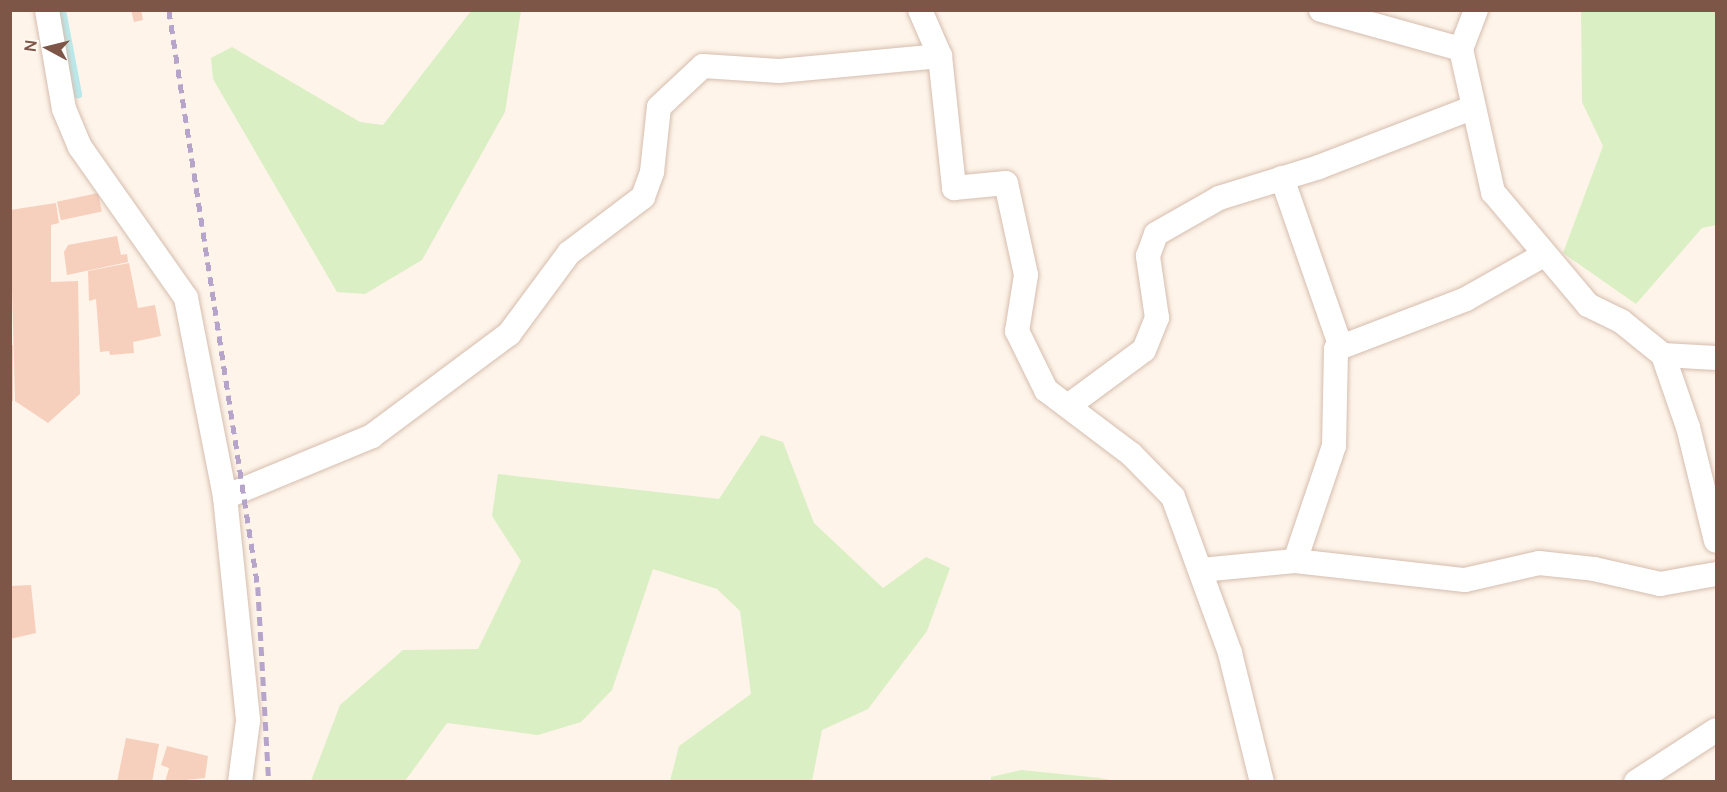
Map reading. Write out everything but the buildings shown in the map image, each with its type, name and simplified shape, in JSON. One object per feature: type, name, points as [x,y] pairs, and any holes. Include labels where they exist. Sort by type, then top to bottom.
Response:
[{"type":"street","points":[[47,10],[64,109],[80,147],[186,298],[225,497],[248,721],[240,782]]},
{"type":"street","points":[[920,10],[940,56],[954,188],[1006,183],[1026,275],[1017,330],[1046,390],[1131,454],[1173,496],[1230,653],[1262,782]]},
{"type":"street","points":[[1321,10],[1461,49]]},
{"type":"street","points":[[1476,10],[1461,49],[1472,108],[1493,192],[1542,256],[1588,305],[1621,321],[1663,355],[1688,427],[1716,541]]},
{"type":"street","points":[[225,497],[372,436],[509,334],[569,254],[643,197],[652,172],[659,107],[703,66],[779,71],[940,56]]},
{"type":"street","points":[[1068,406],[1144,350],[1157,318],[1148,256],[1156,234],[1219,198],[1282,178],[1472,108]]},
{"type":"street","points":[[1282,178],[1341,347]]},
{"type":"street","points":[[1295,561],[1334,446],[1336,349],[1466,300],[1542,256]]},
{"type":"street","points":[[1663,355],[1716,358]]},
{"type":"street","points":[[1201,570],[1295,561],[1465,580],[1539,563],[1594,569],[1660,585],[1716,574]]},
{"type":"street","points":[[1636,782],[1716,730]]},
{"type":"green space","points":[[471,11],[521,11],[505,112],[422,260],[365,294],[337,292],[213,79],[211,58],[232,47],[360,122],[383,125]]},
{"type":"green space","points":[[1581,11],[1716,11],[1716,225],[1702,228],[1636,304],[1563,253],[1603,146],[1582,102]]},
{"type":"green space","points":[[761,435],[783,442],[814,523],[883,588],[926,557],[950,568],[927,631],[868,709],[822,730],[812,781],[670,781],[679,746],[751,694],[740,611],[717,589],[653,569],[612,690],[581,722],[538,735],[447,723],[405,781],[311,781],[340,705],[403,650],[478,649],[521,561],[492,516],[498,474],[719,499]]},
{"type":"green space","points":[[1021,770],[1116,781],[991,781],[991,777]]},
{"type":"waterway","points":[[62,10],[78,94]]},
{"type":"railway","points":[[169,10],[258,587],[269,782]]}]
